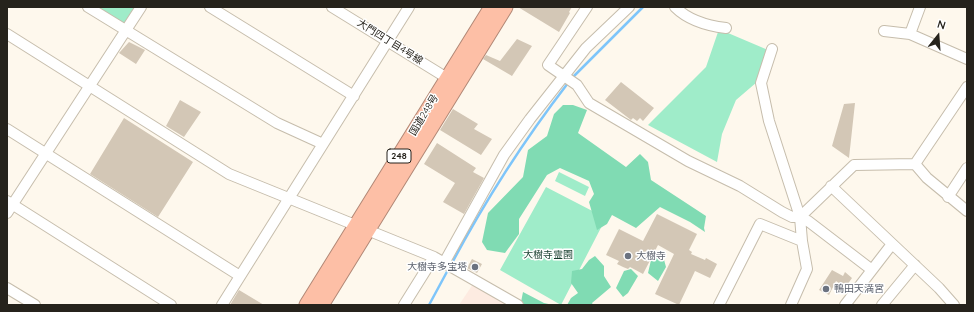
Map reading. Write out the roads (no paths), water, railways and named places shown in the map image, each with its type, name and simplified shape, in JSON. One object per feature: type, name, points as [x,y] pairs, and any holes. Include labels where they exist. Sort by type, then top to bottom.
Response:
[{"type":"highway","name":"国道248号","points":[[321,305],[447,78],[492,7]]},
{"type":"highway","name":"国道248号","points":[[306,305],[362,229],[505,7]]},
{"type":"street","points":[[88,7],[277,123],[323,144]]},
{"type":"street","points":[[141,7],[46,153],[9,206],[171,305]]},
{"type":"street","points":[[210,7],[354,96]]},
{"type":"street","name":"大門四丁目4号線","points":[[332,7],[447,78]]},
{"type":"street","points":[[222,305],[409,7]]},
{"type":"street","points":[[587,7],[548,65],[578,85],[589,103],[688,161],[740,186],[782,212],[792,217],[800,217],[872,270]]},
{"type":"street","points":[[444,263],[504,155],[586,48],[629,7]]},
{"type":"street","points":[[676,7],[693,18],[711,26],[726,28]]},
{"type":"street","points":[[910,34],[920,7]]},
{"type":"street","points":[[884,31],[910,34],[967,59]]},
{"type":"street","points":[[7,34],[228,174],[434,258],[518,305]]},
{"type":"street","points":[[772,48],[761,83],[769,121],[800,217],[802,241],[807,269],[791,305]]},
{"type":"street","points":[[915,164],[967,87]]},
{"type":"street","points":[[7,129],[240,276]]},
{"type":"street","points":[[800,217],[854,165],[915,164]]},
{"type":"street","points":[[915,164],[927,178],[948,197],[967,211]]},
{"type":"street","points":[[948,197],[967,168]]},
{"type":"street","points":[[831,186],[915,265],[954,305]]},
{"type":"street","points":[[719,305],[760,224],[802,241]]},
{"type":"street","points":[[844,305],[892,244]]},
{"type":"street","points":[[404,305],[434,258]]},
{"type":"street","points":[[882,305],[915,265]]},
{"type":"street","points":[[7,288],[36,305]]},
{"type":"waterway","points":[[571,79],[643,7]]},
{"type":"waterway","points":[[452,263],[506,171],[536,126],[568,83]]},
{"type":"waterway","points":[[429,305],[449,268]]},
{"type":"place","name":"大樹寺","points":[[628,256]]},
{"type":"place","name":"大樹寺多宝塔","points":[[475,267]]},
{"type":"place","name":"鴨田天満宮","points":[[826,289]]},
{"type":"park label","name":"大樹寺霊園","points":[[548,255]]}]
